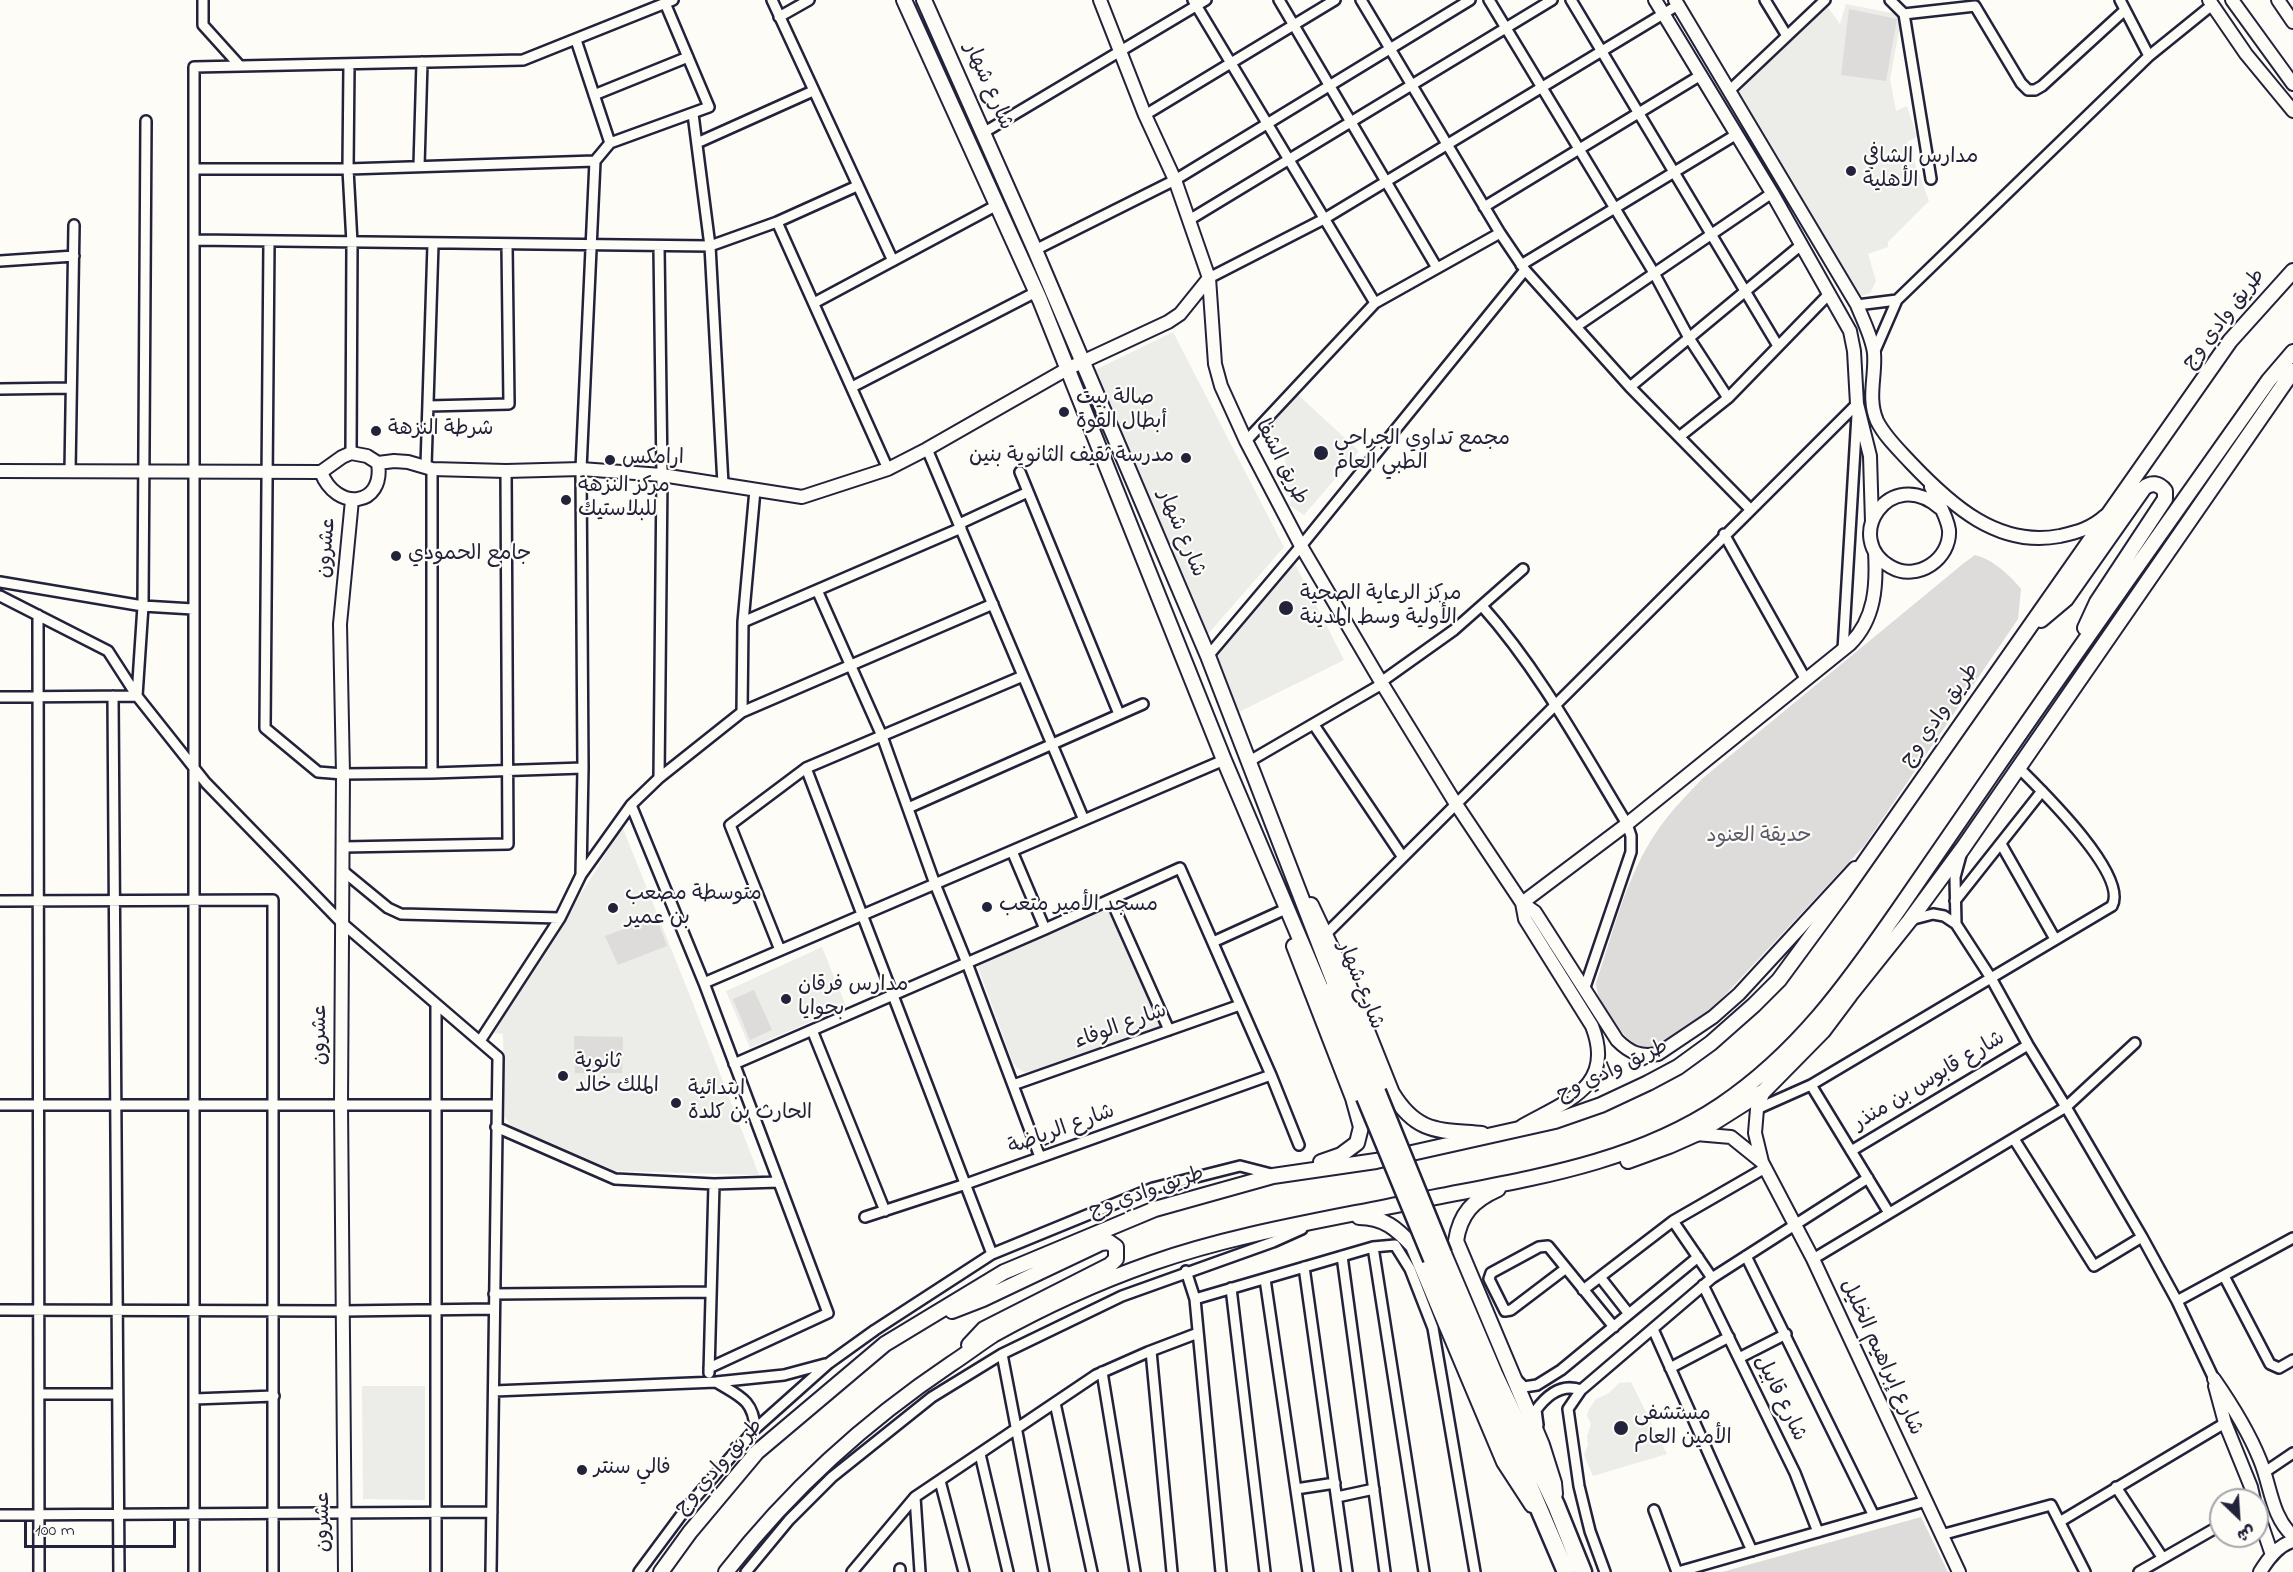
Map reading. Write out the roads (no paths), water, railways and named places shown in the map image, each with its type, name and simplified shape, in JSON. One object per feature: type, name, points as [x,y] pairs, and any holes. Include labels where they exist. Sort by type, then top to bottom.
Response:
[{"type":"highway","points":[[1329,988],[1547,1530],[1566,1572]]},
{"type":"highway","points":[[1437,1257],[1556,1505],[1583,1572]]},
{"type":"main road","name":"شارع شهار","points":[[904,0],[1036,292],[1224,760],[1288,908],[1329,988]]},
{"type":"main road","name":"شارع شهار","points":[[924,0],[1035,250],[1208,656],[1282,849],[1329,988]]},
{"type":"main road","name":"طريق وادي وج","points":[[660,1572],[690,1532],[757,1452],[885,1344],[1004,1272],[1155,1209],[1284,1174],[1376,1161],[1555,1121],[1601,1105],[1678,1067],[1711,1043],[1779,980],[2230,341],[2283,279],[2293,271]]},
{"type":"main road","points":[[1561,1172],[1627,1152],[1719,1107],[1761,1075],[1810,1029],[1858,969],[2070,660],[2269,380],[2293,352]]},
{"type":"main road","points":[[726,1572],[756,1534],[835,1454],[910,1392],[993,1336],[1065,1299],[1153,1263],[1324,1218],[1518,1179],[1626,1161],[1696,1134],[1764,1091],[1823,1031],[1963,848],[2279,395],[2293,371]]},
{"type":"main road","points":[[2025,634],[2066,598],[2144,488],[2151,484],[2159,485],[2164,491],[2165,499],[2097,602],[2070,660]]},
{"type":"main road","points":[[1282,849],[1326,934],[1392,1093],[1401,1109],[1412,1119],[1431,1129],[1496,1135]]},
{"type":"main road","points":[[1284,1174],[1341,1155],[1357,1143],[1361,1127],[1353,1098],[1284,920],[1288,908]]},
{"type":"main road","points":[[1518,1179],[1485,1194],[1469,1209],[1459,1222],[1456,1241],[1542,1445],[1554,1483],[1556,1505]]},
{"type":"main road","points":[[1324,1218],[1373,1217],[1399,1230],[1413,1246],[1504,1462],[1547,1530]]},
{"type":"main road","points":[[919,1323],[983,1299],[1101,1243],[1109,1242],[1116,1247],[1118,1255],[1114,1263],[984,1329],[954,1362]]},
{"type":"street","points":[[203,0],[203,25],[240,66]]},
{"type":"street","points":[[772,0],[892,261]]},
{"type":"street","points":[[779,16],[809,0]]},
{"type":"street","name":"طريق الشفا","points":[[1100,0],[1145,115],[1175,180],[1209,278],[1215,364],[1221,386],[1246,441],[1301,546],[1382,683],[1456,804],[1522,903]]},
{"type":"street","points":[[983,133],[1195,3],[1206,0]]},
{"type":"street","points":[[1279,0],[1437,268]]},
{"type":"street","points":[[1145,115],[1335,0]]},
{"type":"street","points":[[1361,0],[1484,207],[1523,268],[1630,387],[1750,509]]},
{"type":"street","points":[[1035,250],[1175,180],[1470,0]]},
{"type":"street","points":[[1489,0],[1654,273],[1689,338],[1728,398]]},
{"type":"street","points":[[1189,220],[1552,0]]},
{"type":"street","points":[[1572,0],[1778,346]]},
{"type":"street","points":[[1655,0],[1772,193],[1850,331],[1854,351],[1857,404],[1843,650]]},
{"type":"street","points":[[1766,0],[1787,36]]},
{"type":"street","points":[[1730,90],[1824,0]]},
{"type":"street","points":[[1890,0],[1904,14],[1931,179]]},
{"type":"street","points":[[2120,0],[2149,56]]},
{"type":"street","points":[[2232,0],[2293,84]]},
{"type":"street","points":[[2278,0],[2293,22]]},
{"type":"street","points":[[194,1572],[194,68],[523,60],[669,2],[688,57],[709,107],[610,143],[596,161],[580,469],[583,768],[581,875]]},
{"type":"street","points":[[0,471],[321,472],[351,453],[367,456],[378,463],[394,461],[429,468],[506,471],[580,469],[662,475],[802,497],[888,469],[1067,369],[1168,322],[1180,314],[1209,278],[1324,219],[1664,14],[1676,2],[1857,306],[1874,353]]},
{"type":"street","points":[[1195,3],[1375,303]]},
{"type":"street","points":[[2113,509],[2096,524],[2079,532],[2051,537],[2028,538],[2003,532],[1975,521],[1954,505],[1886,436],[1877,420],[1871,400],[1874,353],[1898,300],[2149,56],[2211,3],[2246,54],[2293,111]]},
{"type":"street","points":[[1904,14],[1976,6],[2021,83],[2028,90],[2035,90],[2125,10]]},
{"type":"street","points":[[576,40],[610,143]]},
{"type":"street","points":[[594,95],[688,57]]},
{"type":"street","points":[[419,165],[422,62]]},
{"type":"street","points":[[349,64],[348,169],[352,243],[351,453]]},
{"type":"street","points":[[1484,207],[1701,75]]},
{"type":"street","points":[[697,144],[813,91]]},
{"type":"street","points":[[693,114],[710,246],[723,484]]},
{"type":"street","points":[[137,696],[142,606],[146,121]]},
{"type":"street","points":[[1208,656],[1301,546],[1523,268],[1615,208],[1737,134]]},
{"type":"street","points":[[194,169],[348,169],[596,161]]},
{"type":"street","points":[[194,240],[710,246],[777,222],[856,186]]},
{"type":"street","points":[[1577,326],[1772,193]]},
{"type":"street","points":[[814,303],[997,205]]},
{"type":"street","points":[[777,222],[888,469]]},
{"type":"street","points":[[70,472],[74,225]]},
{"type":"street","points":[[1246,441],[1375,303],[1500,233]]},
{"type":"street","points":[[269,241],[265,728],[318,772],[432,773],[583,768]]},
{"type":"street","points":[[432,773],[428,406],[433,244]]},
{"type":"street","points":[[428,406],[509,404],[507,245]]},
{"type":"street","points":[[1630,387],[1801,245]]},
{"type":"street","points":[[659,247],[662,475],[659,778]]},
{"type":"street","points":[[0,261],[74,256]]},
{"type":"street","points":[[852,387],[1036,292]]},
{"type":"street","points":[[1679,437],[1728,398],[1829,294]]},
{"type":"street","points":[[1857,306],[1898,300]]},
{"type":"street","points":[[2279,395],[2293,386]]},
{"type":"street","points":[[0,389],[71,388]]},
{"type":"street","points":[[1326,934],[1724,534],[1857,404]]},
{"type":"street","points":[[1522,903],[1627,824],[1860,634],[1868,622],[1877,574],[1875,552],[1871,540],[1870,456],[1857,404]]},
{"type":"street","points":[[927,449],[1084,820]]},
{"type":"street","points":[[321,472],[327,484],[339,495],[352,500],[364,497],[372,491],[380,474],[378,463]]},
{"type":"street","points":[[343,847],[508,844],[506,471]]},
{"type":"street","points":[[1020,472],[1119,714]]},
{"type":"street","points":[[1875,552],[1883,562],[1894,569],[1907,572],[1920,571],[1932,565],[1941,556],[1948,538],[1947,519],[1936,503],[1928,480]]},
{"type":"street","points":[[742,712],[743,622],[755,490]]},
{"type":"street","points":[[743,622],[960,526],[1028,492]]},
{"type":"street","points":[[1872,522],[1882,504],[1893,497],[1905,494],[1918,494],[1936,503],[1954,505]]},
{"type":"street","name":"عشرون","points":[[345,1572],[341,1104],[343,774],[340,624],[352,500]]},
{"type":"street","points":[[1724,534],[1806,680]]},
{"type":"street","points":[[1248,762],[1382,683],[1454,630],[1523,569]]},
{"type":"street","points":[[0,582],[142,606],[194,609]]},
{"type":"street","points":[[817,590],[882,736],[935,884],[968,963],[1040,1157]]},
{"type":"street","points":[[0,596],[108,651],[137,696],[206,783],[342,923],[498,1057],[491,1572]]},
{"type":"street","points":[[480,1041],[560,918],[581,875],[632,805],[659,778],[742,712],[993,604]]},
{"type":"street","points":[[1482,606],[1509,636],[1554,704],[1627,824],[1631,836],[1630,852],[1584,990]]},
{"type":"street","points":[[38,615],[39,1572]]},
{"type":"street","points":[[780,950],[730,825],[806,768],[1023,676]]},
{"type":"street","points":[[113,696],[119,1572]]},
{"type":"street","points":[[0,697],[137,696]]},
{"type":"street","points":[[908,808],[1143,704]]},
{"type":"street","points":[[1314,725],[1402,856]]},
{"type":"street","points":[[704,983],[1224,760]]},
{"type":"street","points":[[1757,1109],[1811,1085],[2112,906],[2115,895],[2107,872],[2096,854],[2042,791],[2018,767]]},
{"type":"street","points":[[806,768],[992,1254]]},
{"type":"street","points":[[1955,901],[2042,791]]},
{"type":"street","points":[[632,805],[704,983],[828,1313],[709,1368]]},
{"type":"street","points":[[1522,903],[1535,912],[1617,1040],[1627,1050],[1637,1055],[1658,1054],[1713,1017],[1739,994],[1877,843]]},
{"type":"street","points":[[2001,844],[2055,939]]},
{"type":"street","points":[[1956,924],[1955,877],[1963,848]]},
{"type":"street","points":[[1012,851],[1046,929]]},
{"type":"street","points":[[734,1064],[1046,929],[1180,868],[1271,1075],[1299,1145]]},
{"type":"street","points":[[343,871],[388,908],[401,914],[560,918]]},
{"type":"street","points":[[0,901],[273,900],[273,1572]]},
{"type":"street","points":[[1111,900],[1169,1030]]},
{"type":"street","points":[[1516,1129],[1570,1099],[1583,1089],[1593,1079],[1598,1068],[1599,1055],[1598,1040],[1592,1026],[1525,919],[1522,903]]},
{"type":"street","points":[[1213,942],[1288,908]]},
{"type":"street","points":[[1910,920],[1933,914],[1944,916],[1956,924],[1991,978],[2142,1237],[2177,1301],[2214,1379],[2238,1413],[2265,1472],[2278,1517],[2284,1528],[2293,1536]]},
{"type":"street","points":[[436,1004],[436,1572]]},
{"type":"street","name":"شارع الوفاء","points":[[1013,1085],[1240,1005]]},
{"type":"street","points":[[812,1030],[885,1211]]},
{"type":"street","points":[[1813,1258],[2066,1107],[2135,1043]]},
{"type":"street","name":"شارع قابوس بن منذر","points":[[1851,1151],[2028,1045]]},
{"type":"street","name":"شارع الرياضة","points":[[865,1218],[1271,1075]]},
{"type":"street","points":[[1811,1085],[1889,1213]]},
{"type":"street","points":[[1763,1165],[1755,1133],[1757,1109],[1764,1091]]},
{"type":"street","points":[[0,1105],[496,1105]]},
{"type":"street","points":[[496,1127],[615,1179],[714,1184],[779,1182]]},
{"type":"street","points":[[1696,1134],[1731,1137],[1763,1165]]},
{"type":"street","points":[[2014,1138],[2094,1266],[2142,1237]]},
{"type":"street","points":[[1583,1290],[1673,1221],[1763,1165]]},
{"type":"street","name":"شارع إبراهيم الخليل","points":[[1763,1165],[1813,1258],[1959,1572]]},
{"type":"street","points":[[639,1572],[688,1506],[755,1429],[829,1363],[875,1330],[992,1254],[1153,1188],[1240,1166],[1284,1174]]},
{"type":"street","points":[[1605,1572],[1590,1531],[1579,1486],[1568,1409],[1581,1390],[1712,1278],[1868,1178]]},
{"type":"street","points":[[714,1184],[709,1368],[712,1382],[742,1398],[751,1406],[755,1429]]},
{"type":"street","points":[[752,1570],[796,1513],[832,1478],[882,1435],[932,1397],[1002,1354],[1122,1296],[1273,1242],[1324,1218]]},
{"type":"street","points":[[1673,1221],[1712,1278]]},
{"type":"street","points":[[2177,1301],[2293,1238]]},
{"type":"street","points":[[1195,1299],[1373,1247],[1395,1245],[1410,1269],[1433,1328],[1475,1572]]},
{"type":"street","points":[[1565,1269],[1511,1310],[1505,1311],[1489,1279],[1491,1274],[1539,1247],[1548,1246],[1614,1327]]},
{"type":"street","points":[[1373,1247],[1425,1572]]},
{"type":"street","points":[[1342,1256],[1385,1572]]},
{"type":"street","points":[[1746,1256],[1874,1516]]},
{"type":"street","points":[[1514,1377],[1524,1387],[1531,1387],[1561,1370],[1698,1257]]},
{"type":"street","points":[[1304,1267],[1347,1572]]},
{"type":"street","points":[[1186,1272],[1195,1299],[1221,1572]]},
{"type":"street","points":[[2224,1276],[2270,1364],[2279,1368],[2293,1360]]},
{"type":"street","points":[[1600,1277],[1629,1314]]},
{"type":"street","points":[[1265,1279],[1308,1572]]},
{"type":"street","name":"شارع قابيل","points":[[1703,1285],[1795,1473],[1818,1532]]},
{"type":"street","points":[[1231,1288],[1265,1572]]},
{"type":"street","points":[[494,1294],[711,1292]]},
{"type":"street","points":[[0,1310],[494,1309]]},
{"type":"street","points":[[1653,1329],[1752,1551]]},
{"type":"street","points":[[852,1572],[915,1497],[1102,1372],[1198,1334]]},
{"type":"street","points":[[1739,1358],[1786,1334]]},
{"type":"street","points":[[1671,1368],[1729,1337]]},
{"type":"street","points":[[1151,1351],[1172,1572]]},
{"type":"street","points":[[1002,1354],[1044,1572]]},
{"type":"street","points":[[494,1391],[712,1382],[784,1375],[829,1363]]},
{"type":"street","points":[[1561,1370],[1570,1386],[1581,1390]]},
{"type":"street","points":[[1102,1372],[1135,1572]]},
{"type":"street","points":[[2214,1379],[2225,1423],[2251,1488]]},
{"type":"street","points":[[1542,1445],[1536,1410],[1552,1393],[1570,1386]]},
{"type":"street","points":[[39,1394],[117,1394]]},
{"type":"street","points":[[194,1399],[274,1396]]},
{"type":"street","points":[[1055,1403],[1092,1572]]},
{"type":"street","points":[[2061,1521],[2225,1423]]},
{"type":"street","points":[[2265,1472],[2293,1453]]},
{"type":"street","points":[[980,1454],[1008,1572]]},
{"type":"street","points":[[940,1481],[964,1572]]},
{"type":"street","points":[[1296,1489],[1335,1483]]},
{"type":"street","points":[[2116,1487],[2162,1557]]},
{"type":"street","points":[[1337,1497],[1374,1489]]},
{"type":"street","points":[[915,1497],[920,1572]]},
{"type":"street","points":[[1654,1510],[1677,1572],[1926,1502]]},
{"type":"street","points":[[1941,1535],[2051,1505],[2085,1572]]},
{"type":"street","points":[[0,1515],[492,1512]]},
{"type":"street","points":[[2139,1572],[2209,1532]]},
{"type":"street","points":[[2260,1572],[2272,1555],[2285,1543],[2293,1541]]},
{"type":"street","points":[[2269,1546],[2272,1555]]},
{"type":"place","name":"مدارس الشافي الأهلية","points":[[1851,171]]},
{"type":"place","name":"صالة بيت أبطال القوة","points":[[1064,412]]},
{"type":"place","name":"شرطة النزهة","points":[[376,431]]},
{"type":"place","name":"مجمع تداوي الجراحي الطبي العام","points":[[1321,453]]},
{"type":"place","name":"مدرسة ثقيف الثانوية بنين","points":[[1186,458]]},
{"type":"place","name":"ارامكس","points":[[610,460]]},
{"type":"place","name":"مركز النزهة للبلاستيك","points":[[566,500]]},
{"type":"place","name":"جامع الحمودي","points":[[396,556]]},
{"type":"place","name":"مركز الرعاية الصحية الأولية وسط المدينة","points":[[1286,608]]},
{"type":"place","name":"مسجد الأمير متعب","points":[[987,907]]},
{"type":"place","name":"متوسطة مصعب بن عمير","points":[[613,908]]},
{"type":"place","name":"مدارس فرقان بحوايا","points":[[786,999]]},
{"type":"place","name":"ثانوية الملك خالد","points":[[563,1076]]},
{"type":"place","name":"ابتدائية الحارث بن كلدة","points":[[676,1103]]},
{"type":"place","name":"مستشفى الأمين العام","points":[[1621,1428]]},
{"type":"place","name":"فالي سنتر","points":[[582,1470]]},
{"type":"park label","name":"حديقة العنود","points":[[1759,838]]}]
